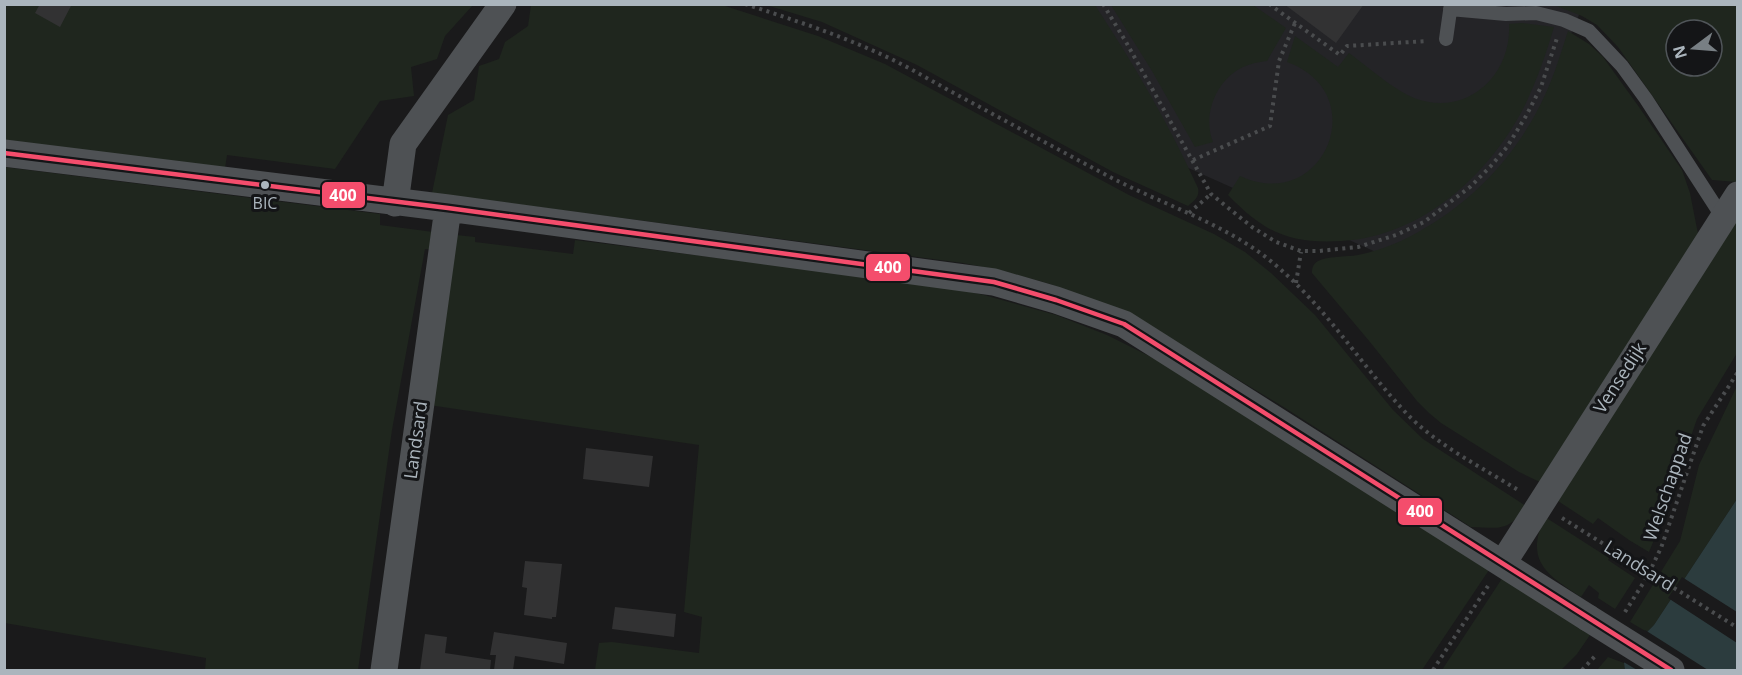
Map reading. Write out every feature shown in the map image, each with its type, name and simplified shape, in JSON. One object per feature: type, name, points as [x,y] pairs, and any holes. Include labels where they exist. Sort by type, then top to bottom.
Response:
[{"type":"street","points":[[395,203],[403,144],[503,4]]},
{"type":"street","points":[[4,153],[448,208],[994,282],[1056,300],[1124,324],[1671,670]]},
{"type":"street","name":"Vensedijk","points":[[1503,563],[1737,195]]},
{"type":"street","name":"Landsard","points":[[384,670],[448,208]]},
{"type":"lane","points":[[1446,39],[1450,7],[1506,14],[1536,13],[1564,20],[1589,31],[1622,66],[1646,99],[1723,218]]},
{"type":"path","name":"Landsard","points":[[745,4],[848,40],[890,59],[1110,177],[1189,213],[1243,241],[1296,283],[1333,322],[1406,413],[1424,430],[1737,628]]},
{"type":"path","points":[[1103,4],[1211,194],[1252,227],[1276,242],[1301,252],[1358,247],[1395,235],[1424,222],[1470,187],[1507,147],[1526,116],[1541,87],[1564,20]]},
{"type":"path","points":[[1269,4],[1340,55],[1347,46],[1446,39]]},
{"type":"path","points":[[1193,160],[1270,126],[1279,61],[1295,23]]},
{"type":"path","points":[[1189,213],[1211,194]]},
{"type":"path","points":[[1296,283],[1301,252]]},
{"type":"path","name":"Welschappad","points":[[1619,620],[1647,577],[1661,549],[1703,426],[1737,372]]},
{"type":"path","points":[[1433,670],[1503,563]]},
{"type":"path","points":[[1582,670],[1597,653]]},
{"type":"shaded area","points":[[4,5],[473,5],[445,36],[437,59],[411,67],[414,96],[380,101],[335,169],[227,155],[225,168],[5,140]]},
{"type":"shaded area","points":[[531,5],[722,5],[818,36],[885,64],[1129,195],[1214,234],[1245,252],[1315,315],[1393,410],[1423,439],[1526,506],[1514,520],[1503,527],[1471,527],[1282,406],[1128,313],[1050,284],[963,263],[432,193],[448,115],[474,100],[479,66],[499,59],[505,42],[528,26]]},
{"type":"shaded area","points":[[766,5],[1095,5],[1163,117],[1198,188],[1197,196],[1188,206],[1113,172],[917,65],[822,22]]},
{"type":"shaded area","points":[[825,5],[1583,5],[1465,292]]},
{"type":"shaded area","points":[[1111,5],[1253,5],[1286,28],[1267,61],[1251,64],[1228,77],[1216,93],[1212,103],[1209,122],[1213,142],[1195,147]]},
{"type":"shaded area","points":[[1554,5],[1737,5],[1737,182],[1712,180],[1618,47],[1597,25],[1582,16]]},
{"type":"shaded area","points":[[1509,24],[1554,27],[1525,105],[1493,155],[1451,197],[1426,214],[1372,237],[1342,241],[1307,240],[1292,238],[1266,227],[1228,195],[1240,176],[1270,184],[1295,179],[1315,165],[1328,145],[1333,122],[1328,98],[1313,77],[1287,62],[1295,36],[1338,67],[1349,53],[1390,84],[1414,98],[1433,103],[1451,102],[1468,97],[1494,76],[1503,60],[1508,43]]},
{"type":"shaded area","points":[[1568,31],[1589,44],[1603,57],[1682,170],[1690,193],[1699,239],[1542,483],[1519,472],[1429,413],[1312,271],[1315,263],[1322,259],[1367,253],[1409,237],[1444,216],[1479,187],[1510,153],[1535,115],[1552,79]]},
{"type":"shaded area","points":[[4,167],[380,214],[380,225],[441,233],[439,250],[425,249],[392,430],[358,670],[205,670],[206,658],[5,623]]},
{"type":"shaded area","points":[[1737,217],[1737,353],[1697,419],[1649,552],[1598,518],[1593,524],[1555,499]]},
{"type":"shaded area","points":[[456,235],[475,237],[475,242],[573,254],[575,240],[877,278],[961,290],[1056,315],[1107,335],[1159,361],[1489,570],[1422,670],[595,670],[599,643],[612,642],[699,653],[702,617],[684,612],[699,445],[429,405]]},
{"type":"shaded area","points":[[1737,386],[1737,499],[1654,625],[1647,632],[1630,622],[1680,541],[1699,465]]},
{"type":"shaded area","points":[[1737,499],[1738,668],[1736,670],[1625,670],[1624,663],[1654,625]]},
{"type":"shaded area","points":[[1545,517],[1609,558],[1608,560],[1635,578],[1615,609],[1598,598],[1599,593],[1589,585],[1581,597],[1549,574],[1542,565],[1537,545]]},
{"type":"shaded area","points":[[1503,577],[1590,635],[1577,654],[1561,670],[1442,670]]},
{"type":"shaded area","points":[[1608,657],[1624,663],[1625,670],[1597,670]]},
{"type":"pier","points":[[1682,577],[1737,612],[1737,643],[1668,598]]},
{"type":"pier","points":[[1645,630],[1708,670],[1637,670],[1622,661]]},
{"type":"building","points":[[40,4],[72,4],[60,27],[35,13]]},
{"type":"building","points":[[1284,4],[1364,4],[1336,43]]},
{"type":"building","points":[[586,448],[653,456],[649,487],[583,479]]},
{"type":"building","points":[[525,561],[562,564],[556,617],[552,619],[524,615],[527,588],[522,587]]},
{"type":"building","points":[[615,607],[676,614],[674,637],[612,629]]},
{"type":"building","points":[[494,632],[567,643],[564,664],[515,656],[513,670],[494,670],[496,655],[490,655]]},
{"type":"building","points":[[425,634],[447,637],[445,653],[491,660],[490,670],[420,670]]},
{"type":"transit line","name":"400","points":[[4,153],[448,208],[994,282],[1056,300],[1124,324],[1671,670]]},
{"type":"place","name":"BIC","points":[[265,185]]}]
